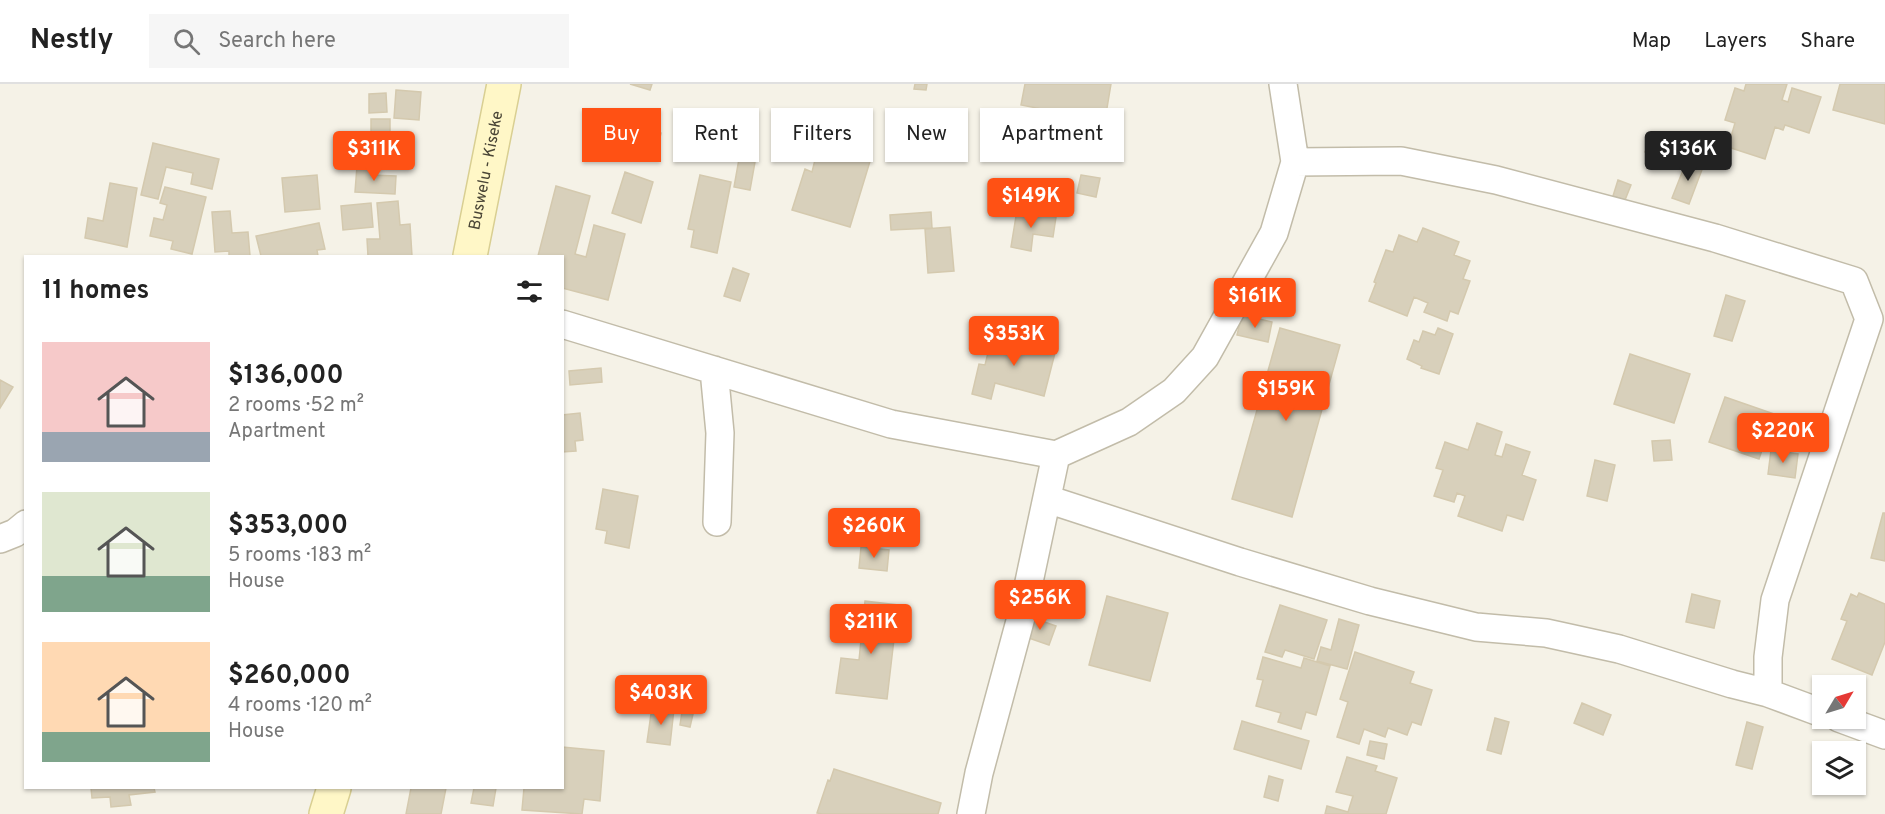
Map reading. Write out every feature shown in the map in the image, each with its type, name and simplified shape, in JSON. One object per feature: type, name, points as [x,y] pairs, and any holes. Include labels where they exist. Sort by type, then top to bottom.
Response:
[{"type":"main road","name":"Buswelu - Kiseke","points":[[470,255],[504,84]]},
{"type":"main road","points":[[326,814],[334,789]]},
{"type":"street","points":[[564,325],[891,424],[1056,454],[1129,422],[1174,391],[1205,357],[1274,233],[1295,162],[1283,84]]},
{"type":"street","points":[[1295,162],[1401,161],[1496,180],[1715,238],[1854,281],[1869,319],[1775,600],[1767,657],[1767,693]]},
{"type":"street","points":[[714,370],[720,433],[717,522]]},
{"type":"street","points":[[971,814],[1023,610],[1056,454]]},
{"type":"street","points":[[1047,499],[1240,562],[1370,601],[1476,627],[1546,633],[1619,649],[1812,709]]},
{"type":"street","points":[[0,539],[15,533],[24,526]]},
{"type":"street","points":[[1866,728],[1885,735]]},
{"type":"building","points":[[630,84],[652,84],[650,90]]},
{"type":"building","points":[[915,84],[927,84],[926,90],[914,89]]},
{"type":"building","points":[[1025,84],[1111,84],[1107,108],[1037,108],[1021,105]]},
{"type":"building","points":[[1746,84],[1787,84],[1782,100],[1788,102],[1792,88],[1821,97],[1809,133],[1785,125],[1783,130],[1775,127],[1765,159],[1728,147],[1735,123],[1725,120],[1735,88],[1744,91]]},
{"type":"building","points":[[1840,84],[1885,84],[1885,124],[1833,110]]},
{"type":"building","points":[[396,90],[421,92],[419,120],[394,118]]},
{"type":"building","points":[[386,93],[387,112],[369,113],[369,94]]},
{"type":"building","points":[[371,119],[390,119],[390,136],[371,136]]},
{"type":"building","points":[[1652,137],[1686,153],[1678,169],[1645,152]]},
{"type":"building","points":[[382,139],[383,158],[359,159],[358,140]]},
{"type":"building","points":[[388,140],[411,143],[408,169],[385,167]]},
{"type":"building","points":[[153,143],[219,159],[212,189],[191,184],[193,173],[166,167],[158,199],[141,195]]},
{"type":"building","points":[[1687,160],[1703,167],[1689,204],[1672,198]]},
{"type":"building","points":[[738,162],[755,162],[750,190],[734,187]]},
{"type":"building","points":[[814,162],[870,162],[850,227],[792,210],[805,169],[812,172]]},
{"type":"building","points":[[357,166],[372,166],[371,175],[396,176],[395,194],[355,192]]},
{"type":"building","points":[[625,172],[653,182],[641,223],[612,213]]},
{"type":"building","points":[[317,175],[320,209],[285,212],[282,178]]},
{"type":"building","points":[[700,175],[731,182],[717,253],[691,247],[694,230],[688,229]]},
{"type":"building","points":[[1081,175],[1100,178],[1096,197],[1077,193]]},
{"type":"building","points":[[1618,180],[1631,185],[1625,200],[1613,196]]},
{"type":"building","points":[[110,183],[137,188],[127,247],[85,238],[88,218],[103,221]]},
{"type":"building","points":[[556,186],[590,196],[575,254],[586,257],[594,225],[625,234],[608,300],[564,289],[564,255],[538,255]]},
{"type":"building","points":[[165,187],[206,197],[192,254],[171,249],[173,241],[150,236],[154,218],[163,220],[167,205],[160,203]]},
{"type":"building","points":[[398,201],[400,225],[410,224],[412,255],[368,255],[367,239],[380,239],[377,203]]},
{"type":"building","points":[[371,203],[373,227],[343,230],[341,206]]},
{"type":"building","points":[[1017,210],[1056,217],[1053,237],[1033,234],[1031,251],[1011,247]]},
{"type":"building","points":[[230,211],[232,233],[248,232],[250,255],[229,255],[229,251],[215,252],[212,212]]},
{"type":"building","points":[[931,212],[932,228],[891,230],[890,215]]},
{"type":"building","points":[[319,223],[325,249],[317,250],[318,255],[261,255],[256,236]]},
{"type":"building","points":[[950,227],[954,271],[928,273],[925,229]]},
{"type":"building","points":[[1423,228],[1459,242],[1454,255],[1470,261],[1463,279],[1470,281],[1458,314],[1450,311],[1447,321],[1424,312],[1428,303],[1414,297],[1407,316],[1369,301],[1386,250],[1393,252],[1399,235],[1417,242]]},
{"type":"building","points":[[733,268],[749,274],[740,301],[724,296]]},
{"type":"building","points":[[1726,295],[1745,301],[1732,341],[1714,336]]},
{"type":"building","points":[[1242,315],[1272,322],[1268,342],[1237,335]]},
{"type":"building","points":[[1280,328],[1340,345],[1292,517],[1232,499]]},
{"type":"building","points":[[1438,328],[1453,334],[1439,374],[1421,368],[1422,366],[1407,359],[1414,340],[1419,342],[1423,331],[1435,335]]},
{"type":"building","points":[[993,333],[1056,349],[1044,396],[995,383],[991,399],[972,394],[979,364],[985,365]]},
{"type":"building","points":[[1630,354],[1690,374],[1674,423],[1614,404]]},
{"type":"building","points":[[601,368],[602,382],[570,385],[569,371]]},
{"type":"building","points":[[0,380],[13,387],[0,408]]},
{"type":"building","points":[[1725,397],[1774,414],[1759,459],[1709,442]]},
{"type":"building","points":[[580,413],[583,440],[575,441],[576,451],[564,452],[564,415]]},
{"type":"building","points":[[1477,423],[1502,432],[1495,455],[1502,457],[1506,444],[1530,452],[1522,475],[1536,480],[1523,520],[1507,515],[1502,531],[1458,516],[1465,496],[1457,493],[1454,502],[1434,496],[1443,470],[1436,468],[1445,442],[1468,450]]},
{"type":"building","points":[[1670,440],[1672,460],[1654,461],[1652,441]]},
{"type":"building","points":[[1771,450],[1798,454],[1795,478],[1768,474]]},
{"type":"building","points":[[1595,460],[1615,465],[1607,501],[1587,496]]},
{"type":"building","points":[[603,489],[638,496],[629,548],[605,543],[607,531],[596,529]]},
{"type":"building","points":[[1883,513],[1885,513],[1885,561],[1871,558]]},
{"type":"building","points":[[861,547],[889,550],[887,571],[859,568]]},
{"type":"building","points":[[1859,593],[1885,604],[1885,642],[1872,675],[1832,659],[1847,621],[1841,619],[1851,594],[1857,597]]},
{"type":"building","points":[[1692,594],[1720,601],[1714,628],[1686,622]]},
{"type":"building","points":[[1107,596],[1168,613],[1150,681],[1089,665]]},
{"type":"building","points":[[865,601],[898,605],[887,699],[836,693],[841,658],[859,660]]},
{"type":"building","points":[[1280,605],[1327,620],[1314,659],[1285,650],[1282,657],[1265,652]]},
{"type":"building","points":[[1030,617],[1056,626],[1049,645],[1023,636]]},
{"type":"building","points":[[1339,619],[1359,625],[1347,669],[1317,661],[1321,647],[1331,650]]},
{"type":"building","points":[[1355,652],[1414,672],[1410,683],[1432,690],[1421,725],[1412,722],[1407,735],[1388,728],[1385,737],[1364,729],[1359,744],[1337,737],[1348,702],[1340,699]]},
{"type":"building","points":[[1263,657],[1301,668],[1304,658],[1330,666],[1316,715],[1306,712],[1301,729],[1278,722],[1281,713],[1256,706],[1263,680],[1257,679]]},
{"type":"building","points":[[1582,703],[1611,715],[1603,735],[1574,723]]},
{"type":"building","points":[[652,707],[674,709],[670,745],[647,742]]},
{"type":"building","points":[[682,712],[693,714],[690,727],[680,725]]},
{"type":"building","points":[[1495,718],[1509,722],[1501,754],[1487,750]]},
{"type":"building","points":[[1242,721],[1309,741],[1301,769],[1234,749]]},
{"type":"building","points":[[1747,722],[1763,727],[1752,769],[1736,765]]},
{"type":"building","points":[[1370,741],[1387,744],[1384,759],[1367,755]]},
{"type":"building","points":[[564,747],[604,751],[600,801],[584,799],[582,814],[522,810],[524,789],[564,789]]},
{"type":"building","points":[[1347,757],[1377,766],[1375,771],[1397,778],[1386,814],[1325,814],[1327,806],[1348,812],[1353,796],[1336,792]]},
{"type":"building","points":[[834,769],[941,803],[938,814],[817,813]]},
{"type":"building","points":[[1269,776],[1283,780],[1278,801],[1264,797]]},
{"type":"building","points":[[91,789],[154,789],[155,792],[129,795],[131,805],[111,807],[110,797],[92,798]]},
{"type":"building","points":[[411,789],[446,789],[441,814],[406,814]]},
{"type":"building","points":[[474,789],[496,789],[493,806],[471,803]]}]
